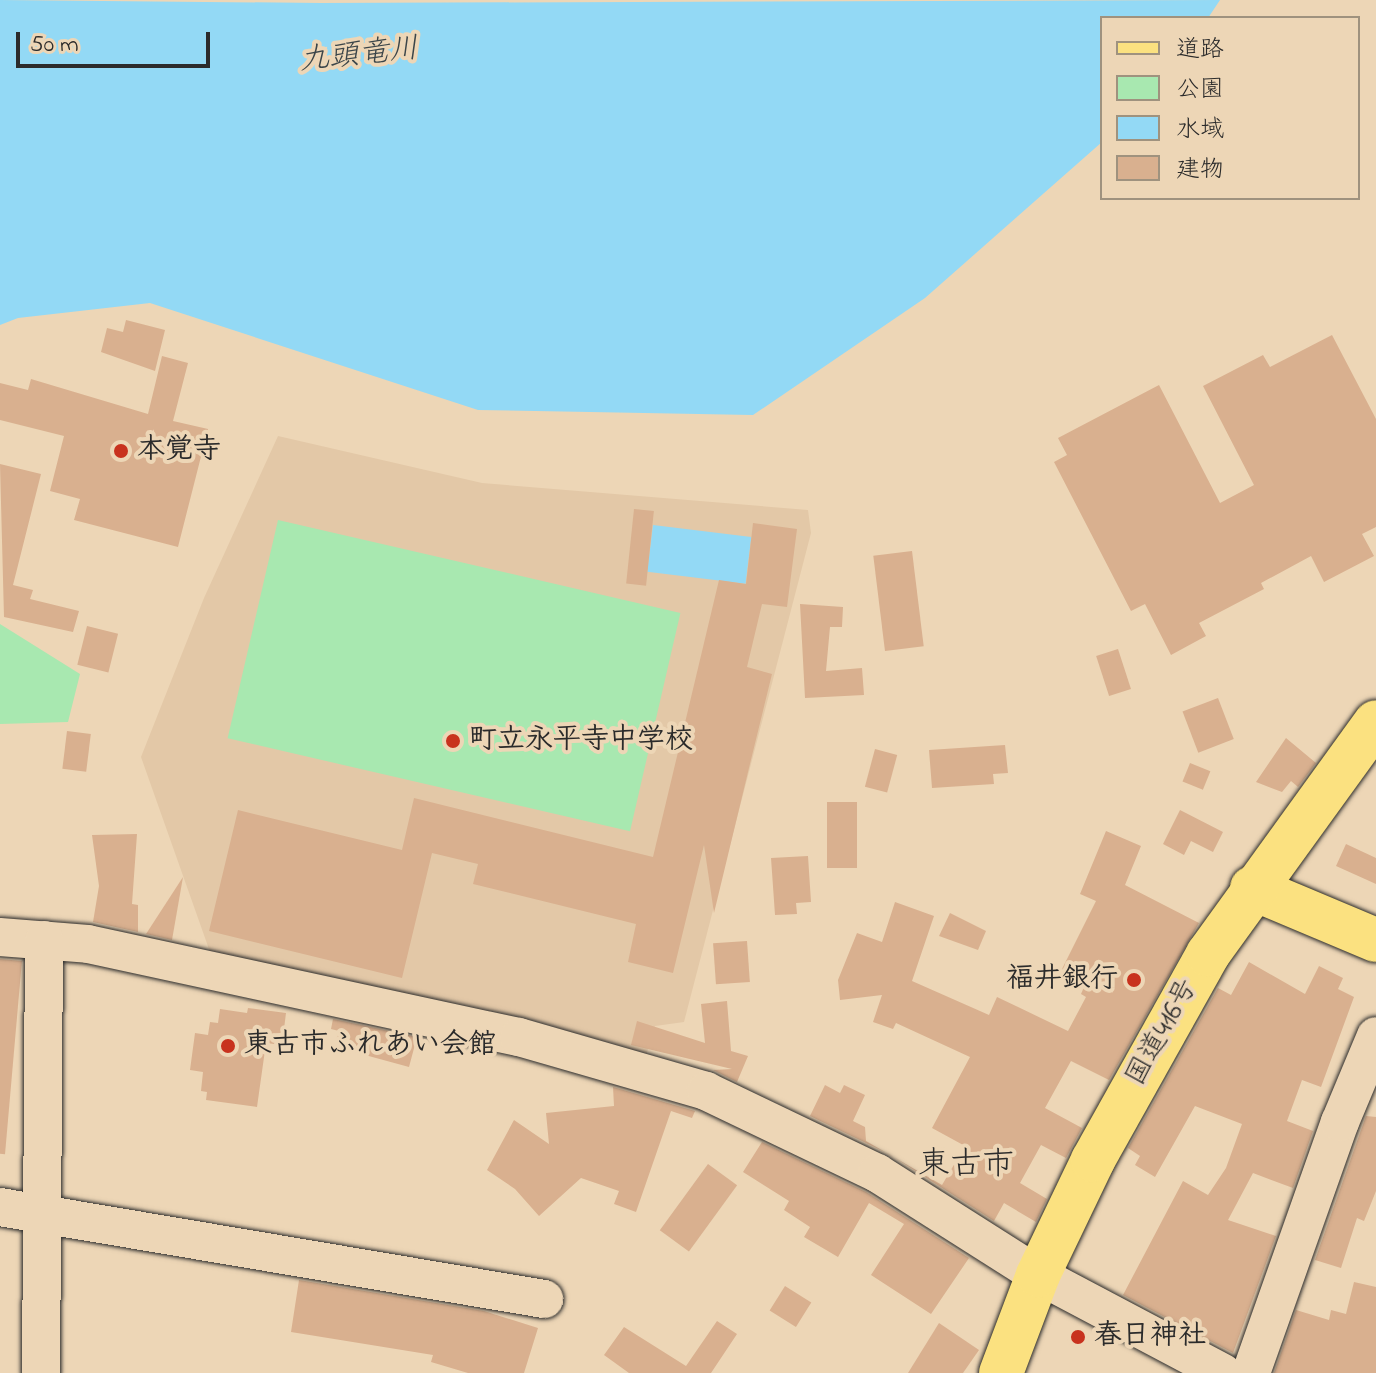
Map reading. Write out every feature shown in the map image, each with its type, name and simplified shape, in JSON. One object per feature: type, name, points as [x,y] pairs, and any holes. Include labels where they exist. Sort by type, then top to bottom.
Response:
[{"type":"main road","name":"国道416号","points":[[1001,1373],[1038,1275],[1150,1053],[1252,888],[1376,722]]},
{"type":"main road","points":[[1252,888],[1376,940]]},
{"type":"street","points":[[0,937],[88,944],[519,1037],[706,1091],[877,1173],[1038,1275],[1223,1373]]},
{"type":"street","points":[[41,1373],[44,940]]},
{"type":"street","points":[[1251,1373],[1340,1122],[1376,1036]]},
{"type":"street","points":[[0,1207],[544,1299]]},
{"type":"shaded area","name":"町立永平寺中学校","points":[[278,436],[482,483],[808,510],[811,533],[684,1022],[655,1026],[645,1059],[210,952],[141,757],[204,598]]},
{"type":"green space","points":[[278,520],[680,613],[630,831],[228,738]]},
{"type":"green space","points":[[0,624],[80,674],[68,722],[0,724]]},
{"type":"water","name":"九頭竜川","points":[[0,0],[321,3],[1220,0],[1209,16],[1100,16],[1100,144],[925,298],[753,415],[478,410],[150,303],[18,318],[0,325]]},
{"type":"water","points":[[653,525],[751,537],[746,584],[647,572]]},
{"type":"building","points":[[126,320],[165,330],[155,371],[101,352],[107,328],[123,332]]},
{"type":"building","points":[[1332,335],[1376,419],[1376,527],[1362,534],[1374,556],[1324,582],[1311,556],[1261,583],[1264,589],[1199,623],[1206,636],[1171,655],[1145,604],[1131,611],[1054,462],[1067,455],[1058,438],[1159,385],[1220,503],[1254,485],[1203,386],[1263,355],[1270,367]]},
{"type":"building","points":[[162,356],[188,363],[173,421],[208,429],[178,547],[74,520],[80,499],[50,491],[64,436],[0,420],[0,383],[28,390],[31,379],[148,414]]},
{"type":"building","points":[[0,464],[41,474],[13,585],[33,590],[30,599],[79,611],[73,632],[4,617]]},
{"type":"building","points":[[634,509],[654,511],[646,586],[626,584]]},
{"type":"building","points":[[753,523],[797,529],[787,607],[762,604],[747,667],[772,674],[714,913],[704,845],[673,973],[628,962],[636,924],[473,884],[478,864],[432,853],[402,978],[209,931],[238,810],[402,850],[414,798],[653,857],[719,580],[746,584]]},
{"type":"building","points":[[912,551],[924,646],[885,651],[873,556]]},
{"type":"building","points":[[800,604],[843,607],[842,627],[830,627],[826,671],[862,668],[864,695],[805,698]]},
{"type":"building","points":[[87,626],[118,634],[108,673],[77,665]]},
{"type":"building","points":[[1118,649],[1131,689],[1109,696],[1096,656]]},
{"type":"building","points":[[1218,698],[1234,739],[1198,753],[1183,712]]},
{"type":"building","points":[[67,731],[91,734],[86,772],[62,769]]},
{"type":"building","points":[[1286,738],[1316,763],[1298,787],[1291,781],[1282,792],[1256,782]]},
{"type":"building","points":[[1005,745],[1008,773],[993,774],[994,784],[932,788],[929,750]]},
{"type":"building","points":[[875,749],[897,755],[887,793],[865,787]]},
{"type":"building","points":[[1190,763],[1210,771],[1203,790],[1183,782]]},
{"type":"building","points":[[827,802],[857,802],[857,868],[827,868]]},
{"type":"building","points":[[1180,810],[1223,832],[1213,852],[1191,841],[1184,855],[1163,844]]},
{"type":"building","points":[[1106,831],[1141,846],[1125,885],[1199,923],[1109,1080],[1071,1061],[1045,1108],[1082,1128],[1066,1158],[1041,1145],[1020,1183],[1047,1199],[1036,1222],[1004,1203],[994,1221],[894,1157],[942,1185],[965,1146],[932,1128],[970,1057],[896,1023],[893,1029],[873,1022],[882,995],[840,1000],[838,980],[857,933],[882,942],[895,902],[934,916],[912,981],[989,1015],[997,997],[1068,1031],[1086,997],[1081,994],[1084,987],[1059,975],[1096,901],[1080,894]]},
{"type":"building","points":[[137,834],[132,904],[138,905],[138,932],[93,922],[99,886],[92,835]]},
{"type":"building","points":[[1346,844],[1376,858],[1376,884],[1336,866]]},
{"type":"building","points":[[808,856],[811,902],[796,903],[797,914],[775,915],[771,858]]},
{"type":"building","points":[[183,877],[172,940],[146,934]]},
{"type":"building","points":[[950,913],[986,931],[978,950],[939,936]]},
{"type":"building","points":[[747,941],[750,982],[716,984],[713,943]]},
{"type":"building","points":[[0,959],[22,961],[5,1154],[0,1154]]},
{"type":"building","points":[[1249,962],[1305,994],[1319,966],[1343,978],[1338,989],[1354,997],[1321,1087],[1302,1080],[1287,1121],[1313,1131],[1293,1188],[1253,1173],[1228,1220],[1276,1236],[1233,1353],[1123,1295],[1183,1181],[1208,1195],[1226,1168],[1242,1124],[1195,1106],[1155,1177],[1135,1165],[1140,1156],[1128,1148],[1218,988],[1231,995]]},
{"type":"building","points":[[727,1001],[731,1051],[748,1056],[737,1082],[713,1070],[732,1069],[631,1045],[637,1021],[705,1043],[701,1004]]},
{"type":"building","points":[[248,1008],[286,1013],[282,1045],[266,1043],[257,1107],[206,1100],[207,1092],[201,1091],[203,1072],[190,1070],[195,1033],[208,1035],[210,1022],[218,1023],[220,1009],[247,1013]]},
{"type":"building","points":[[333,1019],[417,1037],[409,1067],[354,1052],[356,1045],[337,1039],[339,1031],[331,1029]]},
{"type":"building","points":[[825,1085],[840,1093],[844,1085],[865,1095],[853,1121],[865,1127],[866,1141],[886,1152],[810,1116]]},
{"type":"building","points":[[613,1087],[695,1111],[692,1118],[671,1111],[636,1212],[614,1204],[619,1191],[581,1178],[539,1216],[515,1189],[487,1170],[514,1120],[549,1144],[546,1113],[614,1106]]},
{"type":"building","points":[[1366,1116],[1376,1117],[1376,1191],[1364,1221],[1357,1218],[1341,1268],[1315,1260]]},
{"type":"building","points":[[762,1142],[866,1192],[969,1258],[931,1314],[871,1275],[904,1224],[869,1203],[838,1257],[804,1237],[810,1227],[784,1210],[789,1201],[743,1172]]},
{"type":"building","points":[[708,1164],[737,1185],[689,1251],[660,1230]]},
{"type":"building","points":[[299,1280],[484,1311],[538,1328],[524,1373],[468,1373],[431,1362],[433,1355],[291,1332]]},
{"type":"building","points":[[1354,1282],[1376,1287],[1376,1373],[1274,1373],[1296,1310],[1329,1320],[1331,1310],[1346,1314]]},
{"type":"building","points":[[785,1286],[811,1302],[796,1327],[770,1311]]},
{"type":"building","points":[[717,1321],[737,1334],[711,1373],[629,1373],[604,1355],[624,1327],[686,1366]]},
{"type":"building","points":[[939,1323],[979,1350],[963,1373],[908,1373]]},
{"type":"place","name":"本覚寺","points":[[121,451]]},
{"type":"place","name":"町立永平寺中学校","points":[[453,741]]},
{"type":"place","name":"福井銀行","points":[[1134,980]]},
{"type":"place","name":"東古市ふれあい会館","points":[[228,1046]]},
{"type":"place","name":"春日神社","points":[[1078,1337]]},
{"type":"district","name":"東古市","points":[[966,1166]]}]
